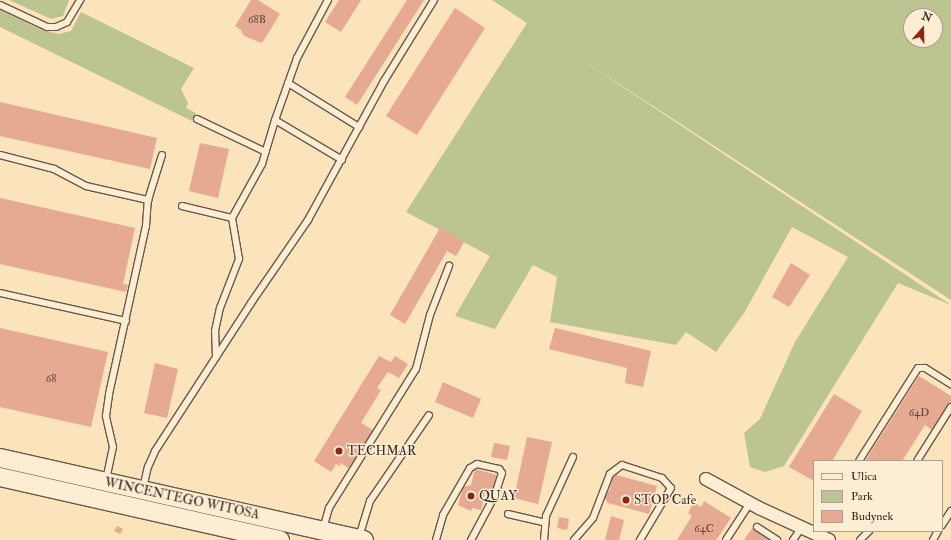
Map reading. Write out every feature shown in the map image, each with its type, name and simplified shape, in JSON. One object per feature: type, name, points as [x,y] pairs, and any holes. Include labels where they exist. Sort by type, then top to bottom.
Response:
[{"type":"main road","name":"WINCENTEGO WITOSA","points":[[0,458],[362,539]]},
{"type":"main road","name":"WINCENTEGO WITOSA","points":[[0,477],[280,540]]},
{"type":"street","points":[[706,479],[750,503],[829,540]]},
{"type":"lane","points":[[0,4],[47,27],[56,27],[67,22],[80,0]]},
{"type":"lane","points":[[216,357],[215,331],[220,308],[239,259],[232,218],[255,178],[266,152],[288,83],[328,0]]},
{"type":"lane","points":[[142,489],[150,460],[216,357],[308,220],[384,81],[434,0]]},
{"type":"lane","points":[[288,83],[359,127]]},
{"type":"lane","points":[[197,119],[266,152]]},
{"type":"lane","points":[[275,120],[342,160]]},
{"type":"lane","points":[[0,155],[54,169],[86,186],[148,200]]},
{"type":"lane","points":[[105,482],[113,446],[106,416],[146,226],[148,200],[162,155]]},
{"type":"lane","points":[[182,206],[232,218]]},
{"type":"lane","points":[[323,530],[329,508],[416,370],[430,315],[448,266]]},
{"type":"lane","points":[[0,293],[126,321]]},
{"type":"lane","points":[[860,460],[918,368],[925,368],[951,384]]},
{"type":"lane","points":[[918,460],[951,407]]},
{"type":"lane","points":[[362,539],[363,516],[370,501],[429,415]]},
{"type":"lane","points":[[544,540],[544,522],[573,457]]},
{"type":"lane","points":[[436,540],[443,515],[470,468],[477,464],[499,469],[502,473],[494,497],[471,540]]},
{"type":"lane","points":[[575,540],[592,518],[610,474],[622,465],[662,478],[671,488],[640,540]]},
{"type":"lane","points":[[726,540],[750,503]]},
{"type":"lane","points":[[943,523],[951,511]]},
{"type":"lane","points":[[508,514],[544,522]]},
{"type":"lane","points":[[757,527],[777,540]]},
{"type":"lane","points":[[793,540],[802,527]]},
{"type":"lane","points":[[860,540],[866,532]]},
{"type":"green space","points":[[9,0],[69,0],[63,16],[51,19]]},
{"type":"green space","points":[[492,0],[951,0],[951,300],[573,54],[951,305],[898,283],[784,466],[765,472],[750,467],[744,433],[760,419],[795,342],[848,257],[792,227],[744,313],[716,352],[686,332],[676,345],[550,322],[557,277],[533,265],[495,329],[455,316],[490,256],[406,212],[527,23]]},
{"type":"green space","points":[[0,10],[42,30],[59,34],[71,31],[81,12],[194,68],[181,89],[188,103],[186,108],[196,113],[192,121],[0,27]]},
{"type":"building","points":[[251,0],[258,0],[280,14],[262,43],[244,36],[241,30],[235,26]]},
{"type":"building","points":[[339,0],[361,0],[341,32],[325,22]]},
{"type":"building","points":[[407,0],[424,0],[357,105],[345,97]]},
{"type":"building","points":[[455,8],[485,28],[417,135],[386,116]]},
{"type":"building","points":[[0,102],[157,138],[150,169],[0,136]]},
{"type":"building","points":[[200,143],[229,149],[218,198],[189,191]]},
{"type":"building","points":[[0,198],[135,228],[123,284],[128,285],[126,292],[0,264]]},
{"type":"building","points":[[440,228],[464,242],[456,256],[447,251],[405,324],[390,315]]},
{"type":"building","points":[[791,263],[810,275],[789,307],[772,297]]},
{"type":"building","points":[[0,328],[108,352],[91,427],[0,407]]},
{"type":"building","points":[[555,328],[651,351],[643,387],[625,383],[627,368],[549,349]]},
{"type":"building","points":[[379,356],[391,362],[395,356],[408,364],[399,378],[388,372],[377,388],[381,390],[361,423],[373,430],[350,469],[341,463],[340,466],[336,464],[331,472],[314,461]]},
{"type":"building","points":[[155,363],[178,369],[167,418],[144,413]]},
{"type":"building","points":[[919,376],[951,396],[951,401],[932,430],[925,425],[903,460],[866,460]]},
{"type":"building","points":[[443,382],[481,399],[473,418],[435,402]]},
{"type":"building","points":[[834,394],[862,411],[833,460],[813,460],[813,480],[789,467]]},
{"type":"building","points":[[527,437],[552,442],[538,504],[514,498]]},
{"type":"building","points":[[494,443],[510,446],[507,460],[491,457]]},
{"type":"building","points":[[475,469],[497,475],[491,493],[485,492],[481,510],[472,508],[471,511],[458,505],[463,487],[471,485]]},
{"type":"building","points":[[613,474],[657,486],[649,514],[608,503],[604,497],[610,489]]},
{"type":"building","points":[[704,501],[731,518],[716,540],[677,540],[692,516],[688,513],[694,502],[701,507]]},
{"type":"building","points":[[611,516],[624,520],[619,540],[605,540]]},
{"type":"building","points":[[559,517],[569,519],[567,530],[557,528]]},
{"type":"building","points":[[117,526],[123,529],[120,534],[114,531]]},
{"type":"building","points":[[753,527],[772,540],[744,540]]},
{"type":"place","name":"TECHMAR","points":[[339,451]]},
{"type":"place","name":"QUAY","points":[[471,496]]},
{"type":"place","name":"STOP Cafe","points":[[626,500]]}]
